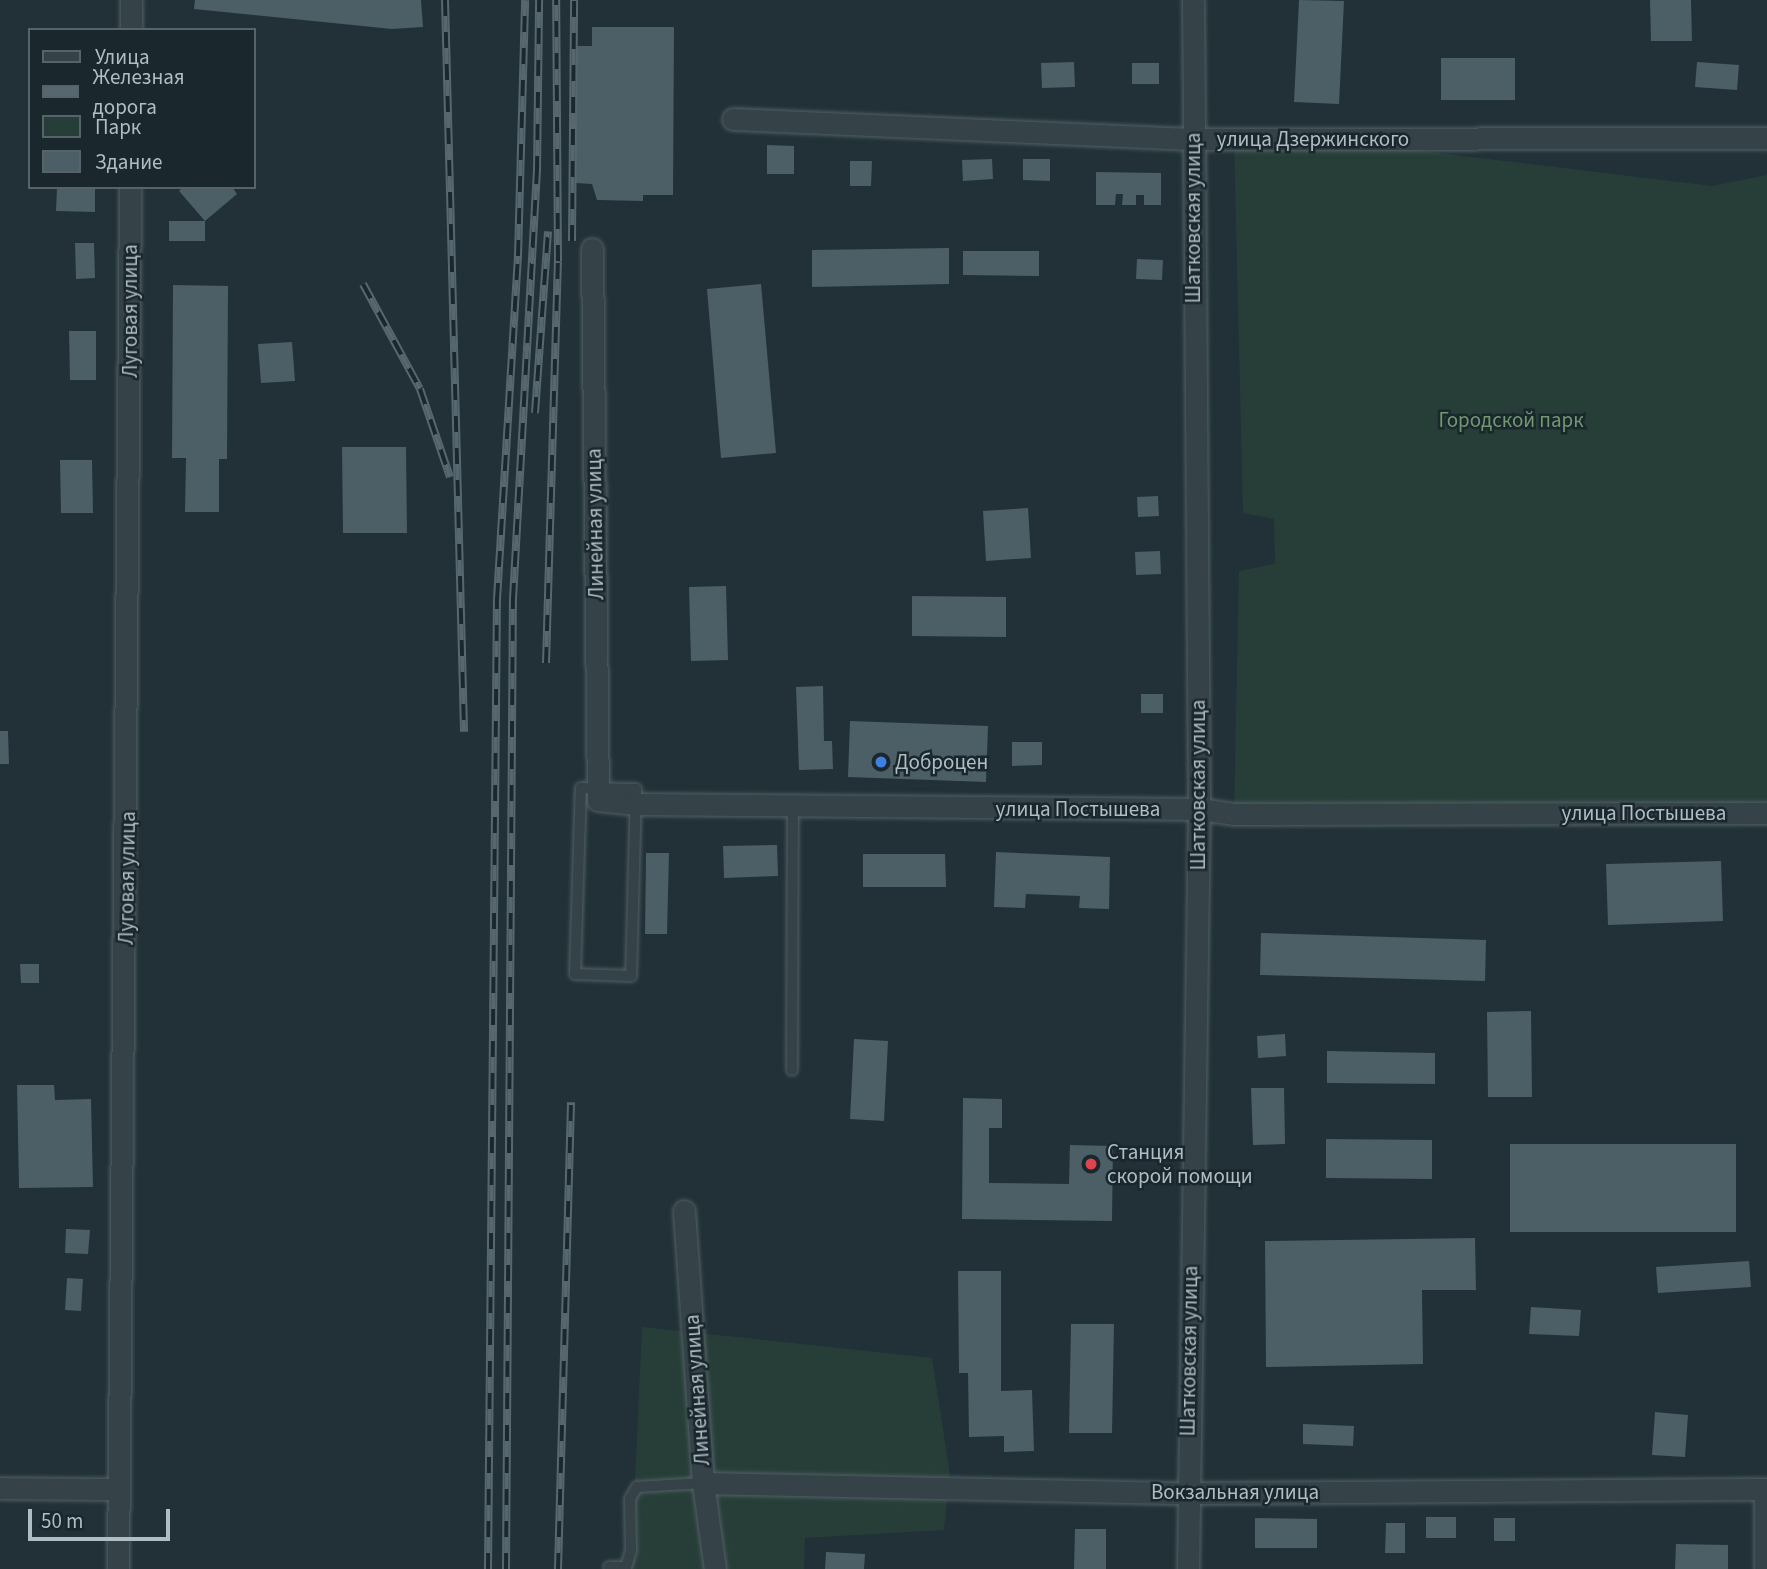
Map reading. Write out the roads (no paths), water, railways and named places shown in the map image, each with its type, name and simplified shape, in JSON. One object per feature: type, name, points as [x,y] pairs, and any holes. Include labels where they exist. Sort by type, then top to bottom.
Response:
[{"type":"street","points":[[131,0],[131,28]]},
{"type":"street","name":"Шатковская улица","points":[[1188,1569],[1199,809],[1193,0]]},
{"type":"street","name":"улица Дзержинского","points":[[733,119],[1192,139],[1767,138]]},
{"type":"street","name":"Луговая улица","points":[[118,1569],[130,189]]},
{"type":"street","name":"Линейная улица","points":[[592,249],[598,794]]},
{"type":"street","name":"улица Постышева","points":[[598,794],[636,804],[793,807],[1199,809],[1234,814],[1767,813]]},
{"type":"street","name":"Линейная улица","points":[[684,1211],[703,1483],[715,1569]]},
{"type":"street","name":"Вокзальная улица","points":[[703,1483],[1187,1493],[1766,1489]]},
{"type":"street","points":[[0,1488],[119,1489]]},
{"type":"street","points":[[1765,1569],[1766,1489]]},
{"type":"lane","points":[[598,794],[581,788],[575,974],[631,975],[636,804]]},
{"type":"lane","points":[[792,1070],[793,807]]},
{"type":"lane","points":[[609,1567],[626,1567],[631,1551],[630,1499],[637,1487],[703,1483]]},
{"type":"railway","points":[[445,0],[464,732]]},
{"type":"railway","points":[[488,1569],[497,599],[518,256],[525,0]]},
{"type":"railway","points":[[506,1569],[513,599],[537,172],[539,0]]},
{"type":"railway","points":[[546,663],[558,261],[556,0]]},
{"type":"railway","points":[[572,241],[574,0]]},
{"type":"railway","points":[[535,413],[548,231]]},
{"type":"railway","points":[[363,284],[420,389],[450,477]]},
{"type":"railway","points":[[558,1569],[571,1102]]},
{"type":"place","name":"Доброцен","points":[[881,762]]},
{"type":"place","name":"Станция скорой помощи","points":[[1091,1164]]},
{"type":"park label","name":"Городской парк","points":[[1511,420]]}]
